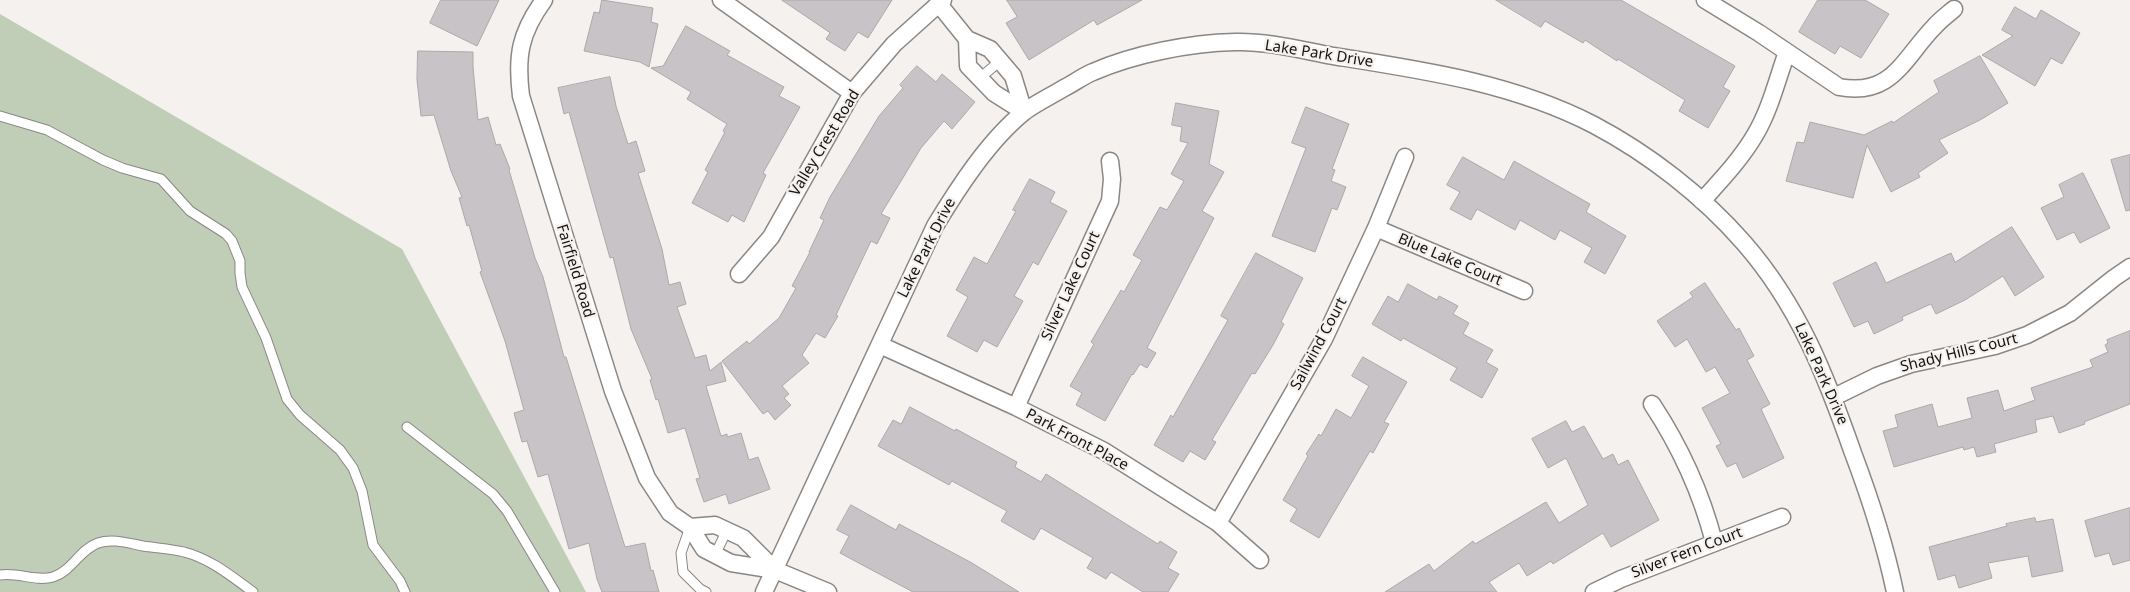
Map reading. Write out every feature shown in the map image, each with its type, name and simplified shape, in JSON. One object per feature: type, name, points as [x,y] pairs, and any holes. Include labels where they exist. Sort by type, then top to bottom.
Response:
[{"type":"street","name":"Fairfield Road","points":[[544,0],[537,10],[520,46],[518,70],[520,96],[613,391],[646,478],[670,513],[690,527],[704,549],[731,563],[775,570]]},
{"type":"street","points":[[721,0],[852,93]]},
{"type":"street","points":[[1705,0],[1759,33],[1839,87],[1854,90],[1871,88],[1886,82],[1900,68],[1934,26],[1954,9]]},
{"type":"street","points":[[941,2],[967,39],[990,49],[1014,76],[1024,112]]},
{"type":"street","name":"Valley Crest Road","points":[[740,274],[771,237],[852,93],[894,44],[941,2]]},
{"type":"street","points":[[967,39],[968,66],[994,93],[1024,112]]},
{"type":"street","name":"Lake Park Drive","points":[[764,592],[935,226],[962,181],[994,142],[1024,112],[1092,72],[1158,51],[1204,44],[1238,42],[1468,79],[1532,99],[1593,125],[1650,160],[1702,202],[1744,244],[1781,291],[1810,342],[1834,397],[1874,510],[1895,592]]},
{"type":"street","points":[[1702,202],[1738,160],[1755,135],[1767,110],[1787,52]]},
{"type":"street","name":"Sailwind Court","points":[[1218,523],[1324,339],[1376,228],[1405,157]]},
{"type":"street","name":"Silver Lake Court","points":[[1016,407],[1110,201],[1112,179],[1110,161]]},
{"type":"street","name":"Blue Lake Court","points":[[1376,228],[1524,291]]},
{"type":"street","name":"Shady Hills Court","points":[[1834,397],[1877,376],[1912,364],[1995,346],[2028,335],[2070,312],[2130,267]]},
{"type":"street","name":"Park Front Place","points":[[880,345],[1016,407],[1104,451],[1218,523],[1260,560]]},
{"type":"street","points":[[1652,404],[1673,435],[1689,468],[1704,506],[1714,542]]},
{"type":"street","name":"Silver Fern Court","points":[[1594,592],[1714,542],[1782,517]]},
{"type":"street","points":[[690,527],[715,525],[727,530],[743,538],[775,570],[828,592]]},
{"type":"lane","points":[[980,78],[1000,60]]},
{"type":"lane","points":[[0,116],[47,130],[103,160],[122,168],[161,179],[190,211],[226,234],[232,241],[238,256],[242,287],[266,338],[287,399],[300,415],[340,450],[353,468],[362,491],[373,544],[405,592]]},
{"type":"lane","points":[[407,427],[493,494],[507,511],[555,592]]},
{"type":"lane","points":[[690,527],[681,553],[682,572],[700,589],[706,592]]},
{"type":"lane","points":[[715,554],[727,530]]},
{"type":"lane","points":[[0,575],[19,575],[45,579],[53,577],[66,570],[81,554],[96,544],[118,541],[176,550],[197,556],[220,568],[253,592]]},
{"type":"green space","points":[[0,14],[402,249],[586,592],[0,592]]},
{"type":"building","points":[[441,0],[499,0],[477,46],[430,23]]},
{"type":"building","points":[[602,0],[653,8],[651,22],[658,24],[649,67],[640,62],[584,51],[594,12],[599,13]]},
{"type":"building","points":[[782,0],[892,0],[868,38],[858,32],[845,51],[826,39],[830,33]]},
{"type":"building","points":[[1007,0],[1142,0],[1097,25],[1094,20],[1029,60],[1006,23],[1017,17]]},
{"type":"building","points":[[1496,0],[1621,0],[1735,66],[1723,87],[1730,91],[1708,128],[1679,111],[1685,100],[1618,59],[1617,61],[1585,40],[1583,43],[1545,21],[1541,27]]},
{"type":"building","points":[[1818,0],[1865,0],[1889,14],[1861,58],[1840,46],[1835,54],[1799,32]]},
{"type":"building","points":[[2015,7],[2036,19],[2041,10],[2080,33],[2062,64],[2051,58],[2035,86],[1982,55],[2013,36],[2002,30]]},
{"type":"building","points":[[686,26],[730,51],[727,55],[784,87],[779,96],[800,107],[763,173],[766,175],[744,222],[732,215],[728,222],[692,203],[708,172],[705,170],[725,132],[723,131],[727,124],[687,99],[691,92],[651,68],[663,66]]},
{"type":"building","points":[[418,51],[473,52],[478,120],[488,117],[496,145],[500,144],[510,169],[535,258],[543,277],[564,357],[566,357],[625,547],[645,543],[651,571],[653,570],[659,592],[602,592],[589,543],[569,549],[548,474],[538,477],[527,441],[522,442],[514,413],[524,410],[505,341],[480,272],[482,271],[469,225],[467,226],[459,198],[462,197],[451,171],[434,115],[421,116],[417,80]]},
{"type":"building","points":[[1980,56],[2008,103],[1980,120],[1939,140],[1948,153],[1918,173],[1920,177],[1891,192],[1867,145],[1853,198],[1786,181],[1797,142],[1804,143],[1810,122],[1864,135],[1892,121],[1893,123],[1939,92],[1934,81]]},
{"type":"building","points":[[917,66],[936,82],[942,74],[975,102],[952,129],[944,121],[921,148],[881,214],[890,218],[877,244],[871,241],[836,315],[838,316],[825,338],[816,333],[802,355],[809,363],[782,386],[789,394],[784,398],[791,405],[775,420],[768,411],[763,414],[722,361],[747,341],[749,344],[779,318],[796,288],[792,286],[824,220],[820,218],[830,197],[879,116],[903,88],[900,85]]},
{"type":"building","points":[[610,77],[616,106],[628,144],[636,141],[645,171],[638,173],[662,249],[669,285],[680,282],[686,304],[677,307],[695,358],[706,355],[710,371],[721,362],[726,381],[706,386],[721,436],[727,434],[727,437],[741,433],[749,460],[758,457],[770,489],[729,504],[726,494],[704,502],[696,479],[700,478],[685,428],[668,433],[650,380],[652,379],[631,329],[613,257],[610,258],[569,112],[564,114],[558,88]]},
{"type":"building","points":[[1176,103],[1219,111],[1209,164],[1224,172],[1202,211],[1214,218],[1147,348],[1156,353],[1147,368],[1140,364],[1132,374],[1105,421],[1076,405],[1082,393],[1070,386],[1094,344],[1091,342],[1121,290],[1124,292],[1142,260],[1133,255],[1160,207],[1167,210],[1184,181],[1171,174],[1188,143],[1180,141],[1182,127],[1172,125]]},
{"type":"building","points":[[1306,107],[1349,124],[1332,169],[1335,170],[1331,181],[1346,187],[1337,210],[1332,208],[1315,252],[1272,236],[1306,148],[1292,143]]},
{"type":"building","points":[[2130,155],[2130,210],[2126,211],[2111,160]]},
{"type":"building","points":[[1463,157],[1504,180],[1514,161],[1590,204],[1586,212],[1626,236],[1605,274],[1584,262],[1592,248],[1560,230],[1555,240],[1520,220],[1515,230],[1477,209],[1471,220],[1450,209],[1460,192],[1447,185]]},
{"type":"building","points":[[2083,173],[2110,228],[2080,243],[2074,232],[2057,240],[2041,208],[2064,197],[2059,185]]},
{"type":"building","points":[[1030,179],[1055,192],[1050,202],[1067,211],[1038,265],[1033,262],[1014,296],[1023,301],[997,347],[984,340],[977,352],[947,336],[968,297],[956,290],[974,257],[987,264],[1016,211],[1013,210]]},
{"type":"building","points":[[2012,227],[2044,277],[2015,296],[2003,276],[1965,300],[1936,314],[1931,304],[1902,317],[1903,320],[1874,334],[1868,321],[1854,327],[1833,283],[1876,262],[1886,283],[1951,253],[1955,262]]},
{"type":"building","points":[[1256,253],[1303,278],[1281,322],[1284,324],[1273,345],[1255,374],[1252,373],[1212,440],[1216,442],[1205,460],[1190,451],[1183,462],[1154,445],[1171,415],[1173,417],[1228,320],[1221,316]]},
{"type":"building","points":[[1705,283],[1736,330],[1739,328],[1754,356],[1747,360],[1770,404],[1761,409],[1784,458],[1743,478],[1736,463],[1727,467],[1716,446],[1721,444],[1702,408],[1730,393],[1715,367],[1706,372],[1687,339],[1675,347],[1657,321],[1693,297],[1690,293]]},
{"type":"building","points":[[1408,284],[1437,300],[1439,296],[1458,306],[1453,314],[1469,323],[1463,334],[1493,350],[1486,362],[1498,369],[1482,398],[1450,380],[1457,368],[1403,338],[1401,341],[1372,324],[1388,296],[1398,302]]},
{"type":"building","points":[[2130,331],[2130,404],[2059,433],[2053,416],[2035,420],[2037,432],[1994,444],[1996,452],[1977,457],[1974,447],[1964,450],[1963,447],[1894,467],[1883,431],[1898,427],[1895,415],[1932,404],[1938,427],[1972,418],[1967,398],[1998,390],[2004,411],[2035,400],[2031,388],[2093,367],[2090,360],[2108,352],[2105,345],[2108,343],[2107,340]]},
{"type":"building","points":[[1363,357],[1407,382],[1384,422],[1389,424],[1373,453],[1370,451],[1319,538],[1290,521],[1297,509],[1283,500],[1308,456],[1306,454],[1319,434],[1321,436],[1336,409],[1351,418],[1369,386],[1352,376]]},
{"type":"building","points":[[910,407],[1017,462],[1015,467],[1041,482],[1046,474],[1158,544],[1160,541],[1177,552],[1168,568],[1179,574],[1168,592],[1143,592],[1111,572],[1106,579],[1087,568],[1093,558],[1041,528],[1034,540],[1001,521],[1007,511],[952,481],[949,485],[878,446],[893,420],[901,424]]},
{"type":"building","points":[[1566,421],[1572,432],[1584,426],[1603,459],[1613,454],[1618,465],[1628,460],[1659,520],[1611,547],[1603,533],[1553,564],[1551,561],[1527,576],[1519,563],[1489,582],[1497,592],[1385,592],[1429,564],[1434,571],[1473,541],[1475,544],[1546,502],[1559,523],[1588,505],[1566,458],[1548,468],[1532,439]]},
{"type":"building","points":[[851,505],[896,530],[899,524],[972,563],[1019,592],[913,592],[840,553],[849,536],[837,530]]},
{"type":"building","points":[[2130,508],[2130,560],[2113,565],[2109,553],[2095,557],[2085,521]]},
{"type":"building","points":[[2035,518],[2036,522],[2053,519],[2063,571],[2032,577],[2028,556],[1988,563],[1992,578],[1959,588],[1955,575],[1938,580],[1929,547],[2007,526],[2006,524]]}]
